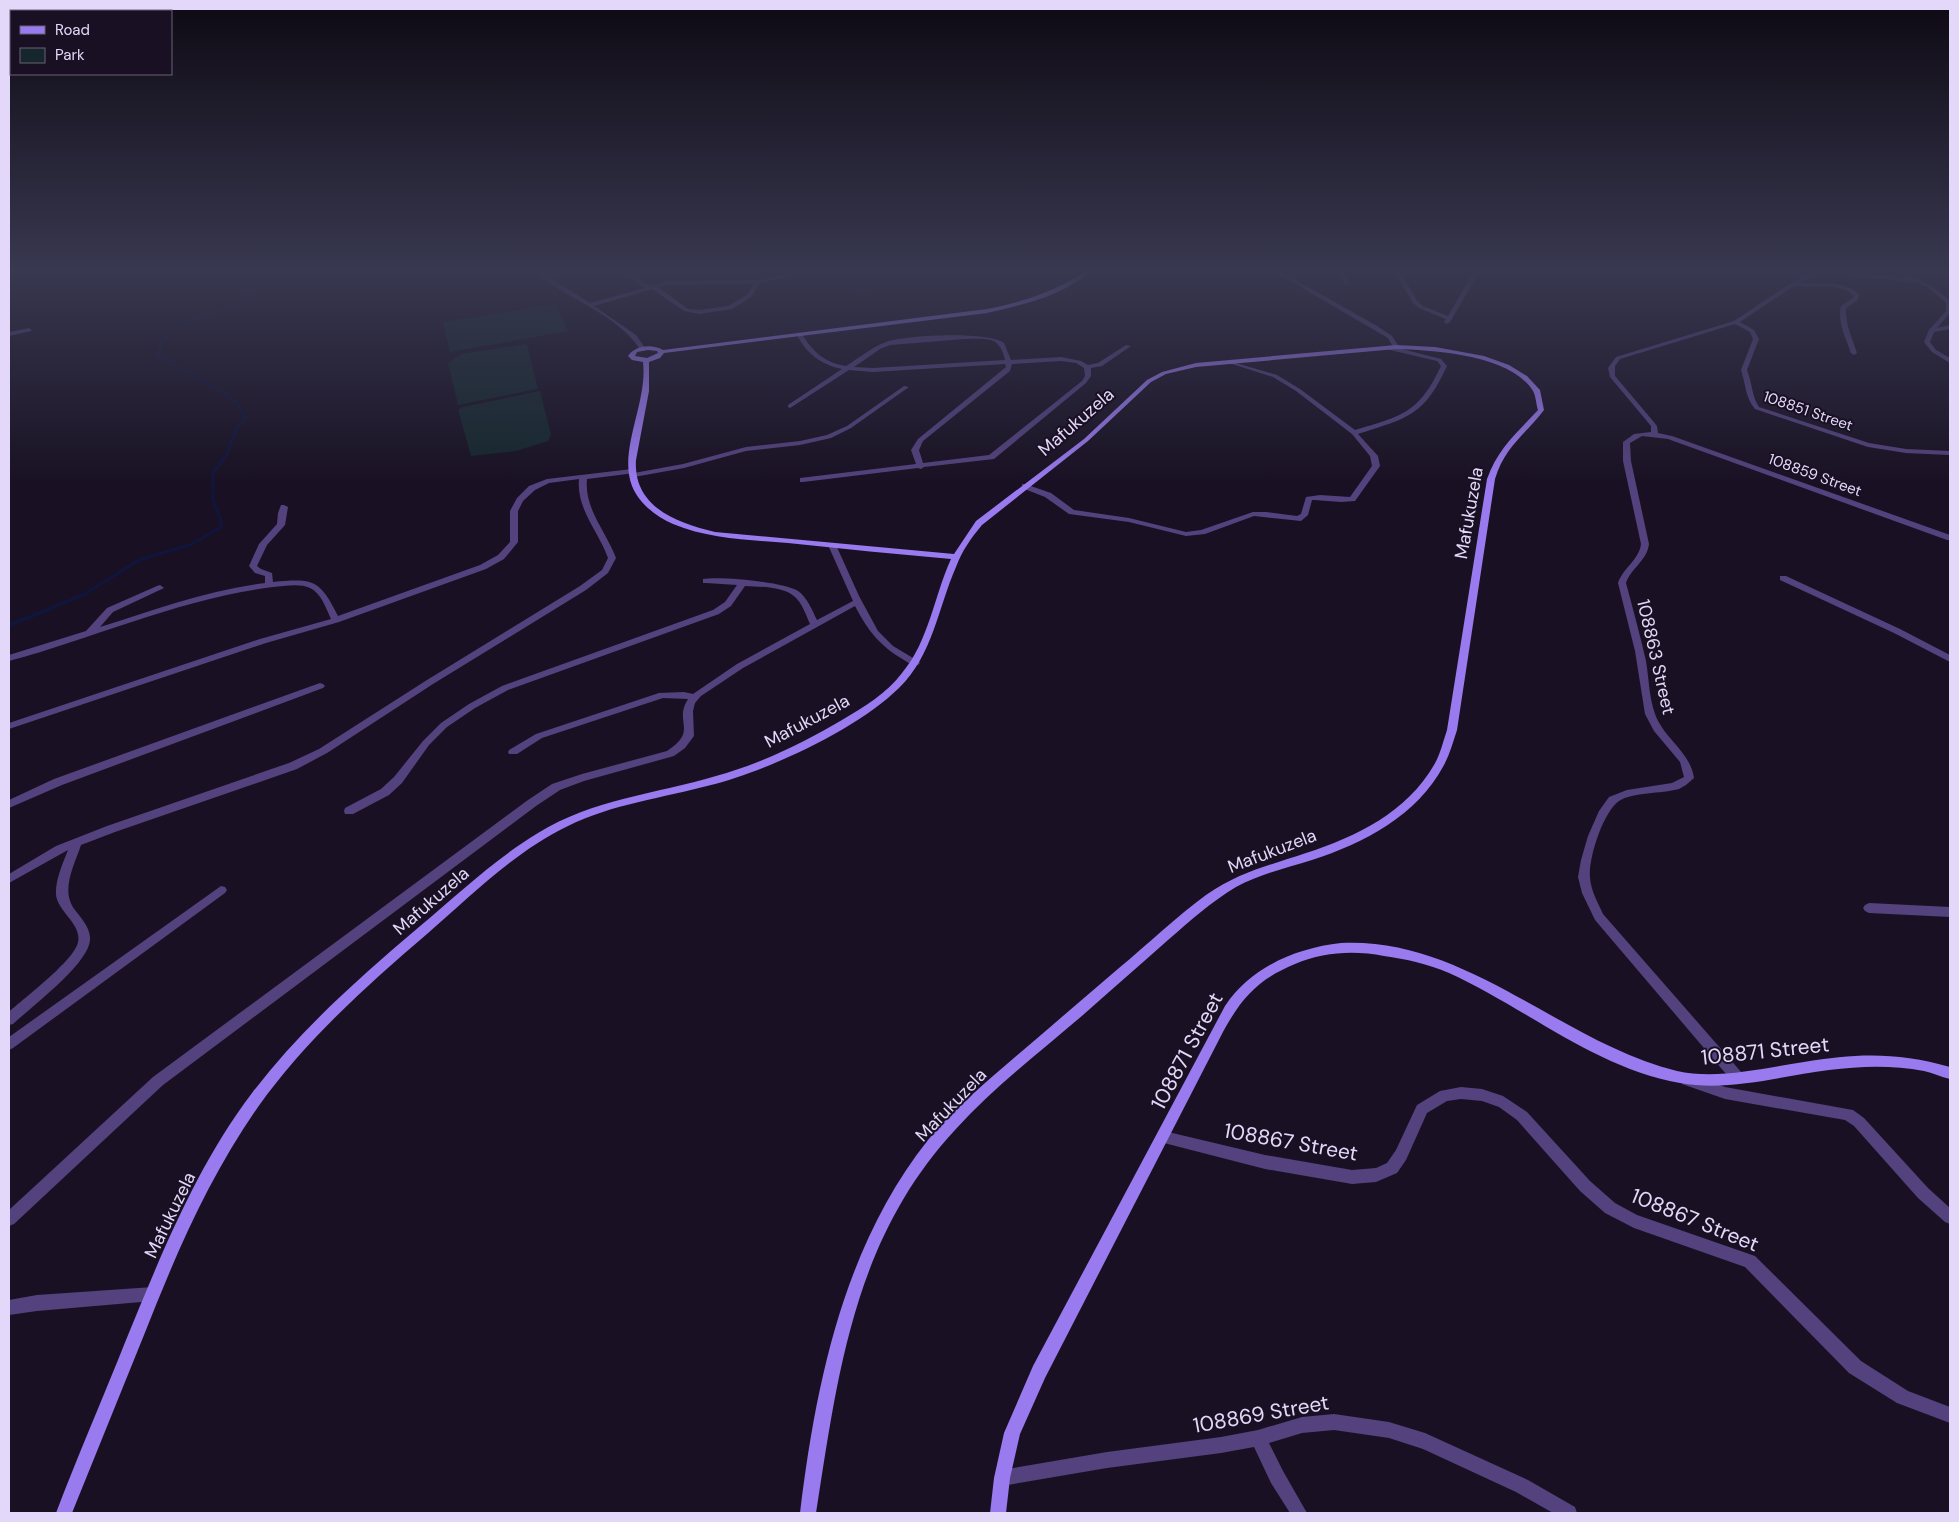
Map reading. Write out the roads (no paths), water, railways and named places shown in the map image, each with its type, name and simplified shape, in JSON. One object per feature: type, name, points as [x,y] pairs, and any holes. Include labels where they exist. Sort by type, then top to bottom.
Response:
[{"type":"main road","points":[[661,352],[659,356],[646,360],[638,360],[632,356],[635,351],[642,348],[657,349],[661,352],[743,342]]},
{"type":"main road","name":"Mafukuzela","points":[[64,1513],[153,1294],[197,1195],[254,1101],[316,1029],[364,982],[506,859],[562,824],[588,813],[749,770],[855,716],[878,701],[905,677],[915,663],[923,648],[956,557],[979,523],[1086,440],[1149,381],[1164,373],[1180,368],[1231,362],[1392,347],[1446,349],[1485,358],[1521,376],[1539,394],[1541,410],[1515,436],[1495,462],[1452,730],[1439,766],[1422,790],[1403,809],[1361,836],[1313,856],[1247,877],[1230,885],[1204,903],[1008,1072],[966,1110],[934,1144],[907,1183],[876,1237],[858,1279],[843,1324],[826,1392],[808,1513]]},
{"type":"main road","points":[[646,360],[646,391],[635,441],[633,473],[640,496],[658,514],[687,527],[715,534],[956,557]]},
{"type":"main road","name":"108871 Street","points":[[998,1513],[1002,1478],[1012,1433],[1039,1372],[1164,1136],[1227,1012],[1242,992],[1262,975],[1288,962],[1307,954],[1336,948],[1385,950],[1432,960],[1474,978],[1601,1049],[1630,1062],[1679,1078],[1704,1080],[1737,1077],[1865,1059],[1916,1063],[1950,1073]]},
{"type":"street","points":[[638,342],[642,348]]},
{"type":"street","points":[[803,342],[819,360],[846,369],[872,370],[1062,359],[1082,363],[1087,368],[1089,376],[997,454],[980,460],[803,480]]},
{"type":"street","points":[[790,406],[878,348],[889,343],[903,342]]},
{"type":"street","points":[[921,467],[915,450],[920,440],[1008,370],[1008,362],[1002,342]]},
{"type":"street","points":[[1354,433],[1411,413],[1435,386],[1444,366],[1439,360],[1392,347],[1391,342]]},
{"type":"street","points":[[1655,434],[1654,426],[1612,376],[1610,369],[1612,363],[1625,354],[1667,342]]},
{"type":"street","name":"108851 Street","points":[[1755,342],[1744,370],[1749,383],[1751,400],[1757,408],[1868,445],[1906,451],[1950,452]]},
{"type":"street","points":[[1850,342],[1854,353]]},
{"type":"street","points":[[1928,342],[1929,346],[1950,361]]},
{"type":"street","points":[[1087,368],[1100,365],[1128,346]]},
{"type":"street","points":[[1026,486],[1048,494],[1060,505],[1072,512],[1129,520],[1186,534],[1202,532],[1253,514],[1298,519],[1304,515],[1309,499],[1319,497],[1342,501],[1352,499],[1376,466],[1374,456],[1354,433],[1298,390],[1275,376],[1231,362]]},
{"type":"street","points":[[9,726],[263,641],[336,620],[494,562],[514,542],[514,511],[525,494],[532,488],[547,481],[684,466],[746,449],[800,443],[829,437],[849,427],[906,387]]},
{"type":"street","name":"108863 Street","points":[[1670,438],[1655,434],[1633,437],[1628,439],[1624,447],[1645,546],[1644,553],[1628,570],[1622,583],[1641,660],[1648,706],[1653,721],[1661,735],[1687,765],[1688,778],[1675,786],[1628,794],[1613,800],[1606,808],[1595,832],[1586,859],[1584,876],[1587,893],[1599,916],[1737,1077]]},
{"type":"street","name":"108859 Street","points":[[1670,438],[1950,538]]},
{"type":"street","points":[[9,879],[60,849],[190,801],[262,778],[315,755],[590,583],[609,567],[612,558],[584,499],[581,485],[583,477]]},
{"type":"street","points":[[269,585],[270,574],[258,571],[253,566],[262,544],[281,525],[283,521],[281,514],[284,507]]},
{"type":"street","points":[[832,545],[858,601],[883,641],[894,651],[915,663]]},
{"type":"street","points":[[1783,578],[1897,631],[1950,659]]},
{"type":"street","points":[[706,581],[743,583],[788,590],[797,594],[814,624]]},
{"type":"street","points":[[9,658],[209,596],[244,588],[269,585],[301,582],[318,588],[336,620]]},
{"type":"street","points":[[349,811],[385,792],[398,780],[426,742],[444,725],[472,706],[505,688],[716,612],[728,604],[743,583]]},
{"type":"street","points":[[88,634],[110,610],[160,588]]},
{"type":"street","points":[[9,1219],[158,1081],[532,802],[556,787],[670,754],[682,746],[689,736],[688,712],[691,702],[709,685],[814,624],[858,601]]},
{"type":"street","points":[[9,804],[58,782],[320,686]]},
{"type":"street","points":[[513,752],[539,736],[662,695],[684,694],[695,697]]},
{"type":"street","points":[[9,1020],[72,961],[84,943],[84,936],[79,923],[65,908],[62,894],[76,843]]},
{"type":"street","points":[[9,1044],[221,890]]},
{"type":"street","points":[[1869,908],[1950,912]]},
{"type":"street","points":[[1679,1078],[1726,1093],[1848,1114],[1859,1122],[1923,1193],[1950,1217]]},
{"type":"street","name":"108867 Street","points":[[1164,1136],[1265,1162],[1352,1176],[1376,1175],[1392,1168],[1401,1156],[1422,1109],[1444,1095],[1461,1093],[1482,1095],[1503,1102],[1522,1116],[1585,1186],[1610,1208],[1634,1221],[1750,1261],[1855,1367],[1903,1397],[1950,1415]]},
{"type":"street","points":[[9,1308],[37,1303],[153,1294]]},
{"type":"street","name":"108869 Street","points":[[1002,1478],[1258,1438],[1302,1425],[1334,1422],[1389,1430],[1425,1441],[1522,1486],[1569,1513]]},
{"type":"street","points":[[1258,1438],[1277,1477],[1299,1513]]},
{"type":"waterway","points":[[44,611],[85,594],[139,560],[192,544],[221,527],[221,520],[213,500],[213,473],[227,454],[237,427],[246,418],[235,401],[206,382],[158,356],[163,342]]},
{"type":"waterway","points":[[9,625],[47,610]]}]
